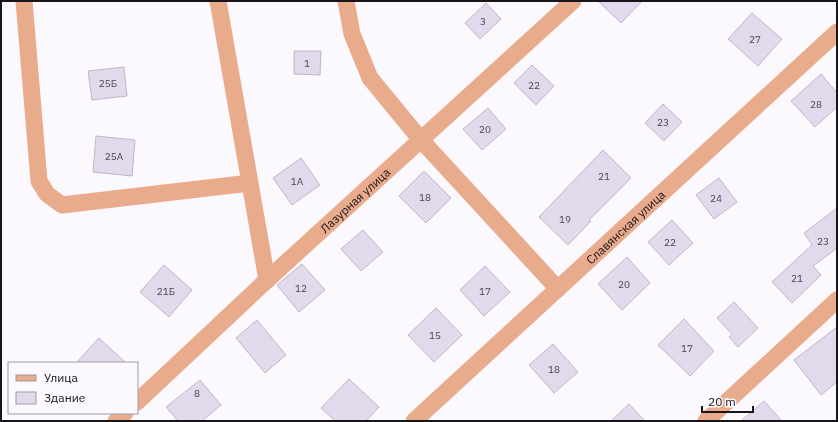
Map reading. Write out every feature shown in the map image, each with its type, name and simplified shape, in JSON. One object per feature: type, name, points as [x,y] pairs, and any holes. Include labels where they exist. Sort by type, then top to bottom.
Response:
[{"type":"street","points":[[24,1],[39,181],[47,194],[62,205],[250,183]]},
{"type":"street","points":[[218,1],[267,280]]},
{"type":"street","points":[[346,1],[352,34],[370,78],[421,140],[558,289]]},
{"type":"street","name":"Лазурная улица","points":[[138,401],[267,280],[574,1]]},
{"type":"street","name":"Славянская улица","points":[[414,421],[837,32]]},
{"type":"street","points":[[706,421],[837,300]]},
{"type":"street","points":[[116,421],[124,414]]},
{"type":"building","points":[[598,1],[642,1],[621,23]]},
{"type":"building","points":[[486,3],[501,19],[480,39],[465,23]]},
{"type":"building","points":[[752,13],[782,39],[758,66],[728,39]]},
{"type":"building","points":[[294,51],[321,51],[320,75],[294,74]]},
{"type":"building","points":[[532,65],[554,86],[536,105],[514,83]]},
{"type":"building","points":[[124,67],[127,96],[92,100],[88,71]]},
{"type":"building","points":[[821,74],[837,93],[837,107],[815,127],[791,101]]},
{"type":"building","points":[[663,104],[682,122],[664,141],[645,123]]},
{"type":"building","points":[[488,108],[506,129],[482,150],[463,129]]},
{"type":"building","points":[[96,136],[135,140],[132,176],[93,172]]},
{"type":"building","points":[[603,150],[631,178],[589,220],[591,221],[568,245],[539,217]]},
{"type":"building","points":[[301,158],[320,185],[292,205],[273,178]]},
{"type":"building","points":[[424,171],[451,198],[426,223],[399,196]]},
{"type":"building","points":[[719,178],[737,202],[714,219],[696,195]]},
{"type":"building","points":[[837,208],[837,248],[813,266],[821,275],[792,303],[772,282],[812,245],[804,233]]},
{"type":"building","points":[[672,220],[693,243],[669,265],[648,242]]},
{"type":"building","points":[[363,230],[383,252],[361,271],[341,249]]},
{"type":"building","points":[[627,257],[650,283],[622,310],[598,284]]},
{"type":"building","points":[[302,264],[325,290],[299,312],[277,285]]},
{"type":"building","points":[[164,265],[192,290],[169,317],[140,292]]},
{"type":"building","points":[[485,266],[510,292],[484,316],[460,290]]},
{"type":"building","points":[[734,302],[758,328],[738,347],[729,337],[732,334],[717,318]]},
{"type":"building","points":[[436,308],[462,335],[434,362],[408,335]]},
{"type":"building","points":[[684,319],[714,351],[690,376],[658,345]]},
{"type":"building","points":[[257,320],[286,355],[265,373],[236,338]]},
{"type":"building","points":[[837,327],[837,382],[821,395],[794,360]]},
{"type":"building","points":[[99,338],[125,362],[77,362]]},
{"type":"building","points":[[553,344],[578,372],[554,393],[529,365]]},
{"type":"building","points":[[349,379],[379,407],[366,421],[335,421],[321,408]]},
{"type":"building","points":[[200,380],[221,405],[202,421],[178,421],[166,407]]},
{"type":"building","points":[[764,401],[782,421],[741,421]]},
{"type":"building","points":[[629,404],[645,421],[611,421]]}]
